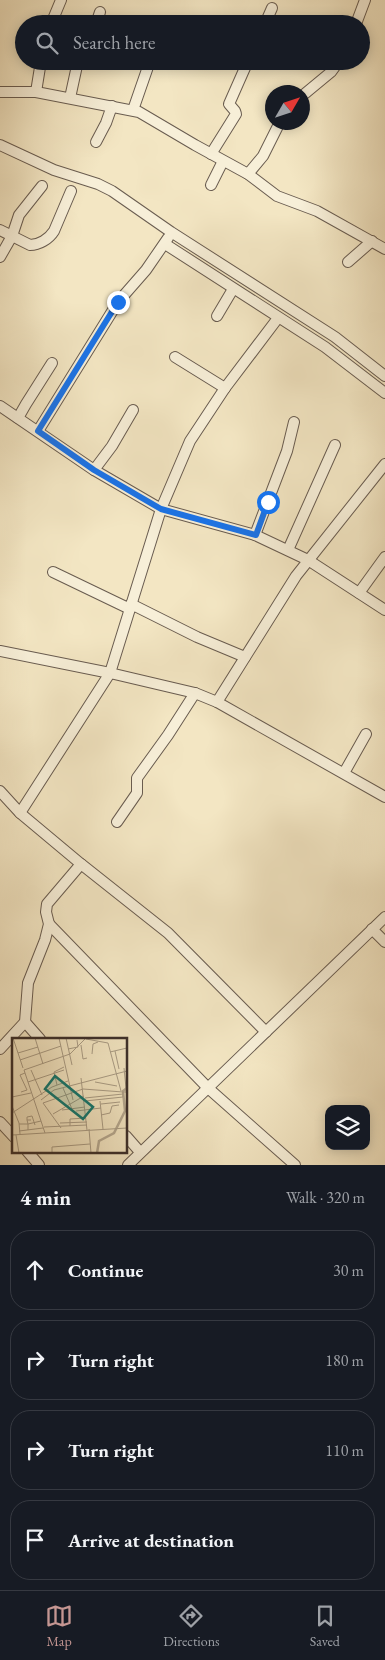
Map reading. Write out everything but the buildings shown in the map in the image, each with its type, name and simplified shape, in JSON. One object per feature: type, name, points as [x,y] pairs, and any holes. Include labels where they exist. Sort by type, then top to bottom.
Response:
[{"type":"street","points":[[55,15],[61,0]]},
{"type":"street","points":[[359,15],[365,0]]},
{"type":"street","points":[[269,15],[272,8]]},
{"type":"street","points":[[36,92],[40,70]]},
{"type":"street","points":[[70,98],[76,70]]},
{"type":"street","points":[[133,110],[147,70]]},
{"type":"street","points":[[211,154],[236,113],[229,104],[244,70]]},
{"type":"street","points":[[310,89],[333,70]]},
{"type":"street","points":[[0,92],[36,92],[139,112],[248,174],[277,196],[317,212],[385,249]]},
{"type":"street","points":[[96,142],[112,106]]},
{"type":"street","points":[[248,174],[263,156],[276,130]]},
{"type":"street","points":[[0,145],[54,170],[98,184],[112,191],[170,232],[334,337],[385,376]]},
{"type":"street","points":[[211,185],[224,161]]},
{"type":"street","points":[[0,257],[12,236],[19,216],[42,186]]},
{"type":"street","points":[[0,230],[30,245],[34,245],[51,236],[71,191]]},
{"type":"street","points":[[38,431],[118,302],[146,270],[170,232]]},
{"type":"street","points":[[348,262],[372,241]]},
{"type":"street","points":[[164,244],[325,347],[385,393]]},
{"type":"street","points":[[217,316],[233,289]]},
{"type":"street","points":[[20,813],[110,673],[161,509],[190,442],[225,388],[278,318]]},
{"type":"street","points":[[175,357],[225,388]]},
{"type":"street","points":[[18,418],[52,363]]},
{"type":"street","points":[[0,406],[94,470],[161,509],[256,535],[308,560],[359,593],[383,605]]},
{"type":"street","points":[[94,470],[112,446],[133,410]]},
{"type":"street","points":[[256,535],[287,451],[294,422]]},
{"type":"street","points":[[288,550],[335,445]]},
{"type":"street","points":[[217,702],[296,576],[385,464]]},
{"type":"street","points":[[359,593],[385,557]]},
{"type":"street","points":[[53,572],[245,657]]},
{"type":"street","points":[[0,651],[110,673],[195,693],[217,702],[385,797]]},
{"type":"street","points":[[118,822],[137,792],[137,778],[195,693]]},
{"type":"street","points":[[344,773],[366,734]]},
{"type":"street","points":[[0,791],[20,813],[168,933],[266,1032]]},
{"type":"street","points":[[0,1049],[25,1022],[28,983],[46,940],[49,924],[46,912],[47,904],[81,864]]},
{"type":"street","points":[[128,1165],[385,917]]},
{"type":"street","points":[[49,924],[208,1088],[295,1165]]},
{"type":"street","points":[[372,929],[385,942]]},
{"type":"street","points":[[25,1022],[39,1038]]},
{"type":"street","points":[[0,1122],[12,1135]]},
{"type":"street","points":[[128,1138],[140,1152]]},
{"type":"street","points":[[28,1152],[39,1165]]},
{"type":"route","points":[[118,302],[38,431],[94,470],[161,509],[256,535],[268,502]]}]
